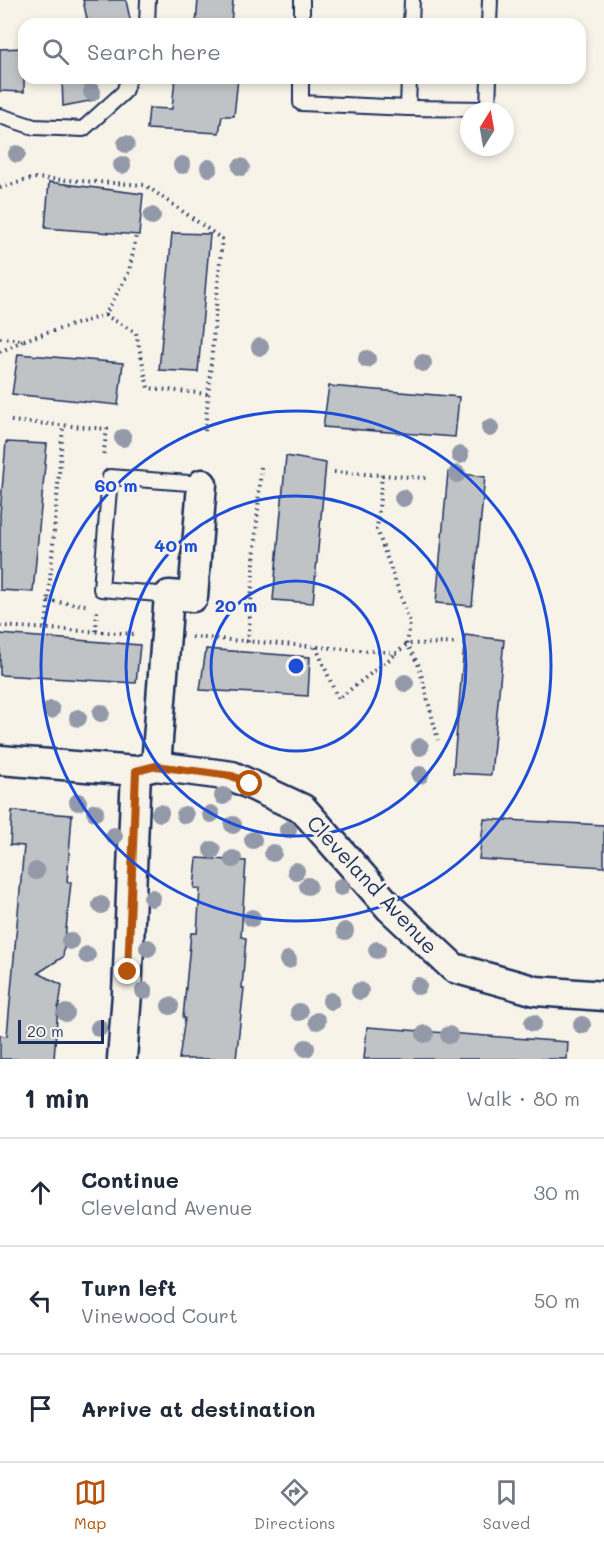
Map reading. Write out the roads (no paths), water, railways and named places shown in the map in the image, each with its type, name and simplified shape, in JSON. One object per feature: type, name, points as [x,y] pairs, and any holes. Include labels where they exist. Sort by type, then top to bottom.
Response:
[{"type":"street","points":[[122,1059],[146,768],[170,595],[193,597],[202,484]]},
{"type":"street","name":"Cleveland Avenue","points":[[0,760],[146,768],[232,776],[303,809],[390,908],[454,968],[536,991],[604,996]]},
{"type":"lane","points":[[147,18],[148,0]]},
{"type":"lane","points":[[302,0],[302,18]]},
{"type":"lane","points":[[411,18],[412,0]]},
{"type":"lane","points":[[489,18],[490,0]]},
{"type":"lane","points":[[0,116],[34,127],[83,129],[124,92],[127,84]]},
{"type":"lane","points":[[301,84],[301,103],[488,109],[489,84]]},
{"type":"lane","points":[[408,108],[409,84]]},
{"type":"lane","points":[[170,595],[101,589],[110,477],[202,484]]}]
